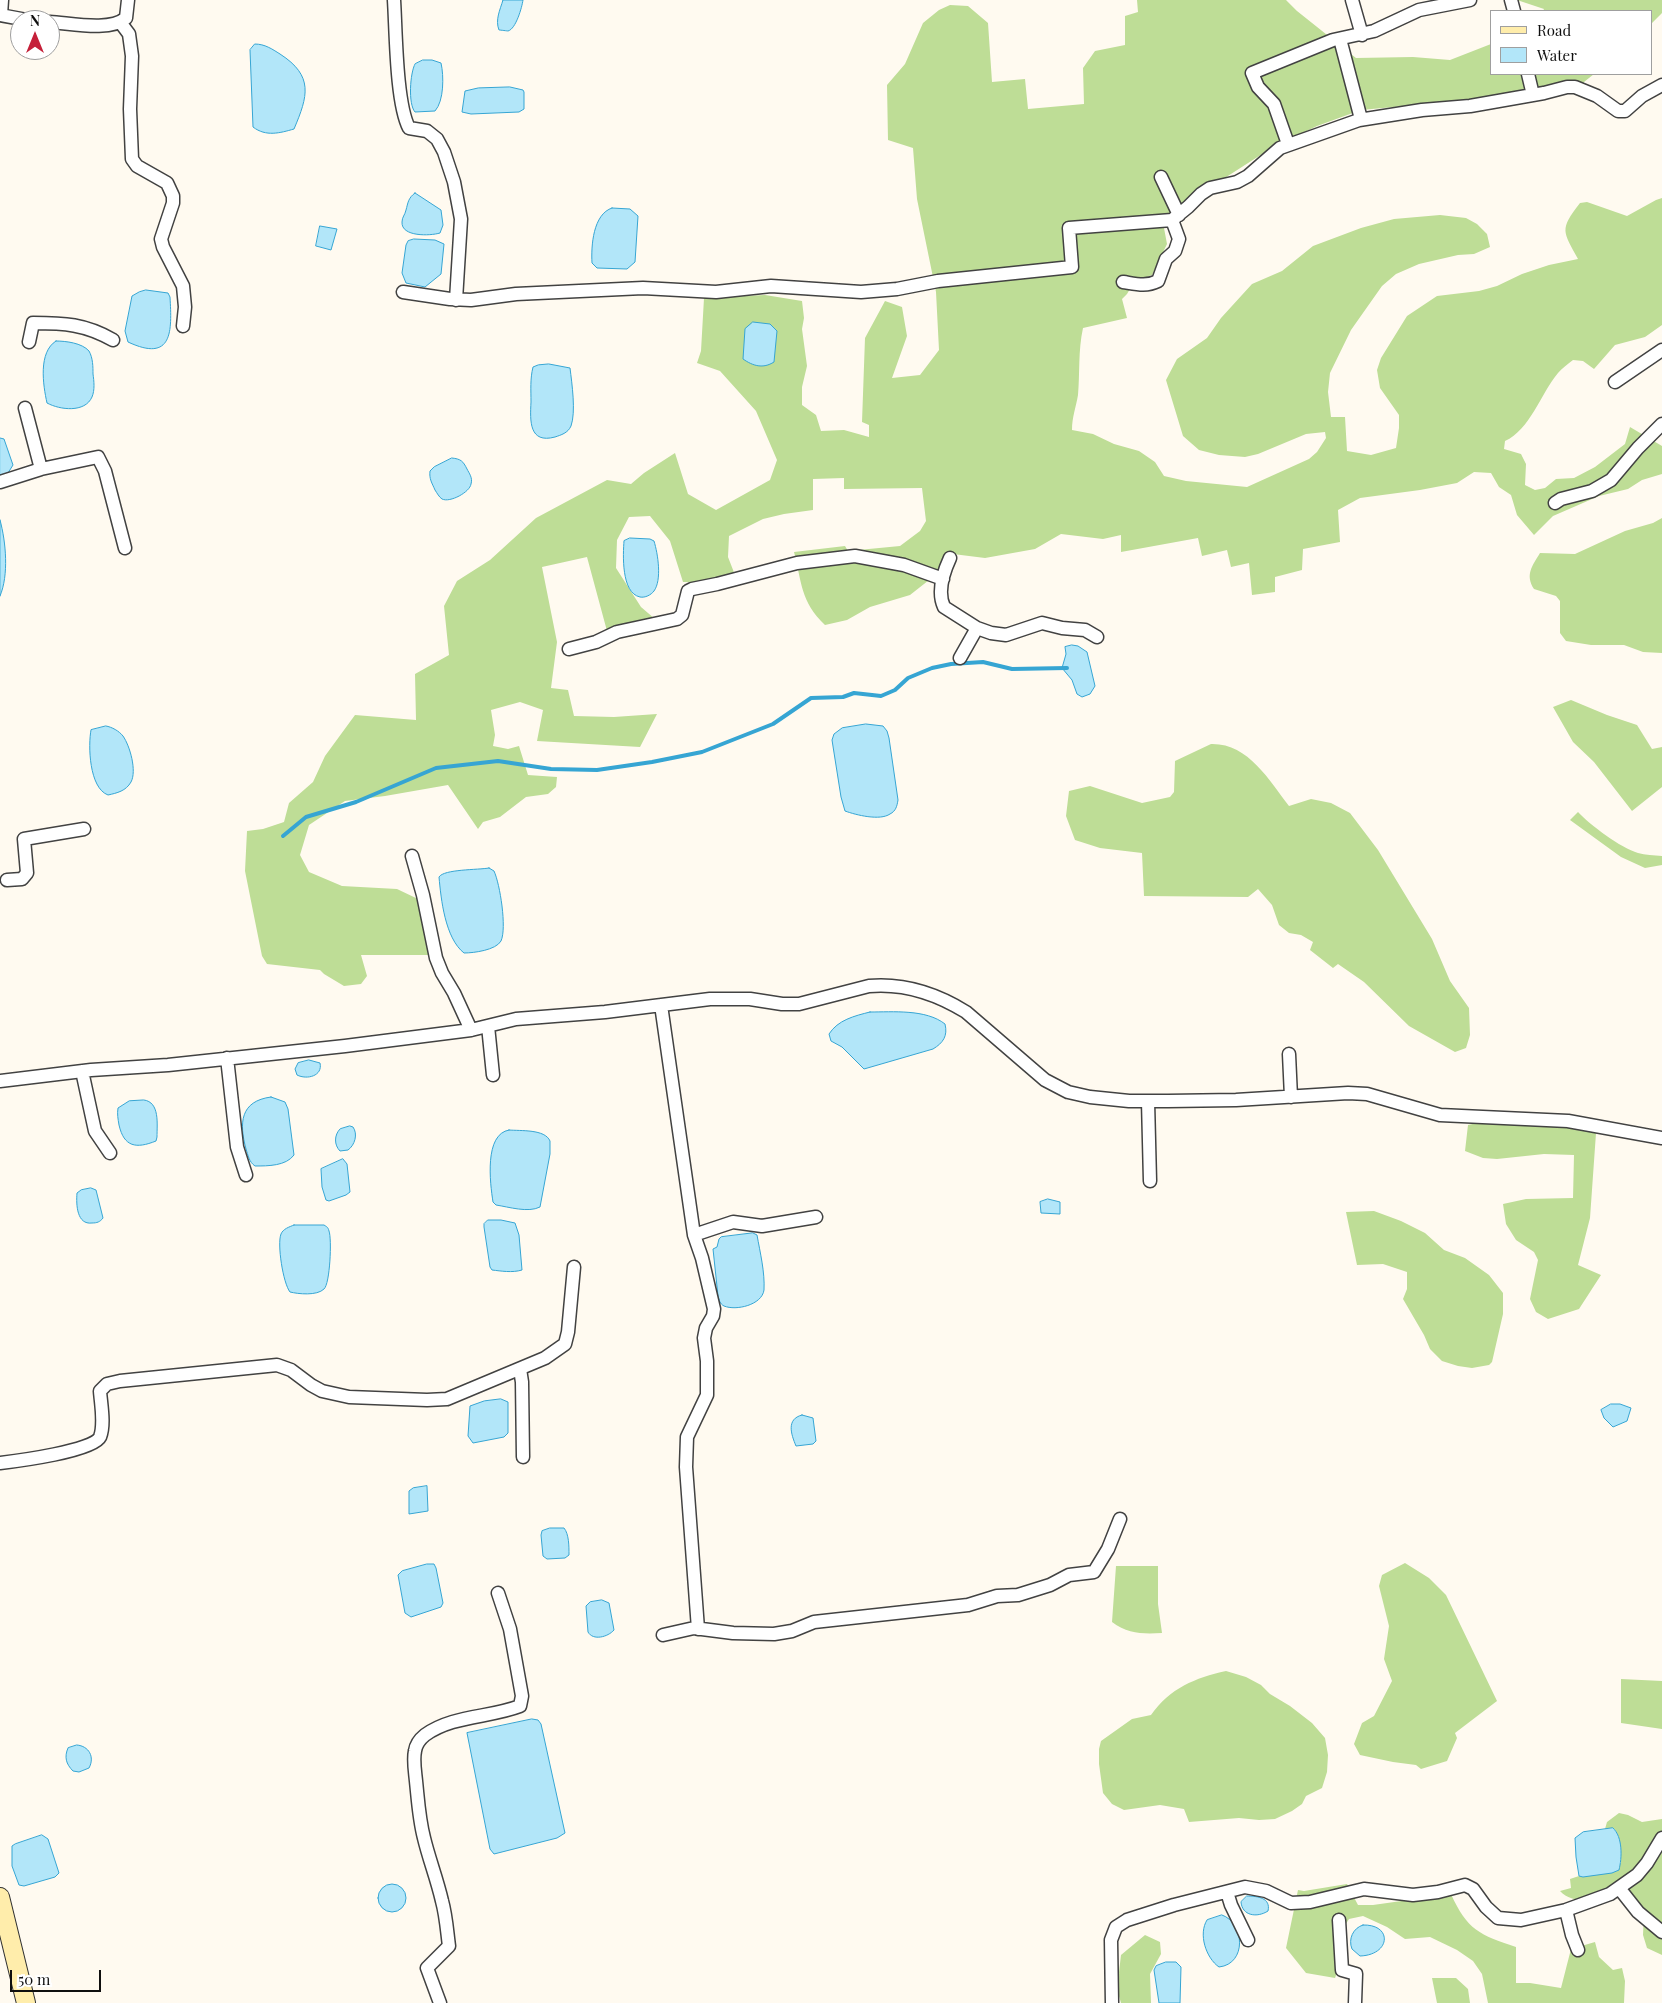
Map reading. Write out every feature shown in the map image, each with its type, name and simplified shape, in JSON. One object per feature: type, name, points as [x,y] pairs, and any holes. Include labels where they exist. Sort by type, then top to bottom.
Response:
[{"type":"main road","points":[[0,1897],[26,2003]]},
{"type":"street","points":[[1,15],[2,0]]},
{"type":"street","points":[[60,23],[103,25],[120,22],[126,18],[128,0]]},
{"type":"street","points":[[394,0],[400,90],[404,119],[409,128],[427,131],[437,138],[454,182],[460,219],[456,300]]},
{"type":"street","points":[[1352,0],[1362,35]]},
{"type":"street","points":[[1288,144],[1274,104],[1258,87],[1252,73],[1297,54],[1340,39],[1362,35],[1419,10],[1470,0]]},
{"type":"street","points":[[120,22],[129,34],[132,56],[130,109],[132,159],[137,166],[167,183],[173,196],[173,203],[161,239],[163,247],[183,286],[185,307],[182,326]]},
{"type":"street","points":[[1340,39],[1361,119]]},
{"type":"street","points":[[1528,75],[1533,95]]},
{"type":"street","points":[[403,292],[456,300],[516,294],[643,288],[716,292],[771,286],[861,292],[897,289],[938,281],[1072,267],[1070,228],[1175,218],[1201,194],[1210,188],[1237,182],[1248,176],[1280,148],[1361,119],[1422,110],[1470,106],[1574,87],[1597,96],[1622,112],[1630,108],[1642,96],[1662,85]]},
{"type":"street","points":[[1123,282],[1150,285],[1158,281],[1166,259],[1175,251],[1179,239],[1175,218],[1160,177]]},
{"type":"street","points":[[29,342],[33,323],[68,323],[96,330],[113,340]]},
{"type":"street","points":[[1615,382],[1662,350]]},
{"type":"street","points":[[25,408],[41,469]]},
{"type":"street","points":[[1556,504],[1562,499],[1592,491],[1611,480],[1638,448],[1662,424]]},
{"type":"street","points":[[0,482],[41,469],[98,457],[104,471],[125,548]]},
{"type":"street","points":[[569,649],[596,642],[617,632],[677,619],[682,615],[688,592],[692,589],[798,564],[856,556],[904,565],[943,579]]},
{"type":"street","points":[[950,558],[943,579],[942,602],[944,607],[977,628],[990,633],[1006,634],[1042,623],[1062,628],[1085,630],[1097,637]]},
{"type":"street","points":[[960,658],[977,628]]},
{"type":"street","points":[[6,880],[22,879],[27,873],[24,839],[84,829]]},
{"type":"street","points":[[412,856],[423,895],[436,958],[471,1030]]},
{"type":"street","points":[[0,1081],[82,1071],[168,1065],[471,1030],[516,1019],[605,1012],[661,1004],[729,998],[799,1004],[869,986],[893,986],[937,997],[966,1012],[1045,1080],[1068,1092],[1108,1100],[1236,1100],[1348,1093],[1367,1094],[1440,1115],[1568,1121],[1662,1138]]},
{"type":"street","points":[[661,1004],[694,1235],[702,1258],[714,1309],[704,1338],[708,1395],[687,1437],[686,1467],[698,1629]]},
{"type":"street","points":[[488,1026],[493,1075]]},
{"type":"street","points":[[1288,1054],[1291,1097]]},
{"type":"street","points":[[227,1058],[237,1147],[246,1175]]},
{"type":"street","points":[[82,1071],[95,1131],[110,1153]]},
{"type":"street","points":[[1148,1101],[1150,1181]]},
{"type":"street","points":[[694,1235],[732,1222],[762,1226],[816,1217]]},
{"type":"street","points":[[0,1463],[74,1451],[96,1442],[99,1439],[102,1427],[100,1391],[107,1384],[120,1381],[277,1365],[291,1370],[311,1385],[335,1395],[349,1398],[447,1399],[545,1358],[564,1344],[568,1332],[574,1268]]},
{"type":"street","points":[[520,1369],[522,1382],[523,1457]]},
{"type":"street","points":[[663,1635],[698,1629],[732,1633],[774,1634],[792,1631],[814,1622],[968,1605],[997,1596],[1018,1594],[1050,1585],[1069,1575],[1094,1572],[1108,1549],[1120,1519]]},
{"type":"street","points":[[440,2003],[427,1968],[449,1946],[448,1932],[443,1902],[420,1821],[414,1761],[415,1750],[418,1742],[444,1725],[477,1716],[508,1711],[520,1706],[522,1696],[510,1629],[498,1593]]},
{"type":"street","points":[[1112,2003],[1111,1940],[1116,1927],[1127,1920],[1144,1914],[1245,1888],[1258,1888],[1291,1902],[1310,1902],[1364,1889],[1413,1895],[1465,1886],[1473,1889],[1491,1913],[1508,1920],[1521,1920],[1566,1910],[1610,1894],[1637,1875],[1647,1863],[1662,1838]]},
{"type":"street","points":[[1618,1888],[1638,1912],[1662,1932]]},
{"type":"street","points":[[1227,1892],[1231,1905],[1248,1940]]},
{"type":"street","points":[[1566,1910],[1578,1950]]},
{"type":"street","points":[[1339,1920],[1342,1970],[1356,1974],[1355,2003]]},
{"type":"green space","points":[[1137,0],[1286,0],[1356,58],[1413,57],[1450,60],[1490,44],[1490,75],[1593,75],[1582,86],[1492,98],[1361,110],[1317,126],[1273,147],[1178,208],[1164,228],[1167,244],[1152,275],[1134,282],[1122,299],[1127,318],[1083,328],[1078,395],[1072,430],[1093,434],[1114,444],[1139,451],[1155,462],[1164,476],[1186,481],[1247,487],[1309,459],[1317,452],[1326,438],[1325,432],[1306,434],[1258,454],[1245,457],[1219,455],[1199,450],[1183,436],[1166,380],[1177,359],[1207,338],[1221,318],[1252,284],[1282,271],[1313,246],[1361,228],[1394,219],[1440,215],[1466,218],[1477,224],[1487,234],[1490,247],[1474,254],[1458,255],[1419,264],[1396,274],[1382,286],[1351,330],[1330,373],[1328,392],[1331,417],[1345,417],[1347,451],[1371,455],[1396,448],[1399,415],[1380,388],[1377,370],[1381,358],[1407,316],[1437,296],[1479,291],[1497,286],[1522,274],[1549,265],[1578,259],[1569,242],[1566,225],[1580,203],[1587,202],[1627,216],[1662,198],[1662,325],[1645,337],[1615,345],[1594,369],[1583,361],[1573,360],[1552,381],[1521,429],[1505,441],[1504,449],[1521,454],[1526,464],[1525,485],[1535,490],[1545,488],[1556,479],[1574,478],[1595,467],[1625,444],[1630,427],[1662,446],[1662,474],[1642,480],[1628,489],[1599,496],[1553,516],[1534,535],[1517,515],[1511,495],[1499,487],[1491,473],[1474,472],[1457,483],[1360,498],[1338,510],[1340,542],[1303,549],[1302,570],[1275,577],[1275,592],[1252,595],[1249,563],[1231,567],[1227,550],[1202,556],[1198,538],[1121,552],[1121,535],[1103,539],[1061,534],[1035,549],[985,558],[953,554],[938,573],[910,595],[870,607],[847,620],[825,625],[806,599],[794,552],[845,546],[848,551],[900,546],[920,531],[926,521],[922,488],[844,489],[844,478],[813,479],[813,510],[763,519],[729,536],[728,557],[735,575],[708,582],[683,582],[670,541],[650,516],[629,517],[617,540],[616,568],[641,607],[655,619],[607,631],[587,557],[542,567],[557,642],[551,688],[568,690],[574,716],[614,717],[657,714],[640,747],[537,741],[543,710],[520,702],[491,710],[495,735],[493,746],[508,749],[519,746],[528,775],[557,777],[556,787],[548,794],[526,797],[500,817],[483,822],[478,829],[448,785],[345,801],[309,825],[300,855],[309,872],[342,886],[397,889],[418,899],[429,955],[361,955],[367,976],[361,984],[344,986],[320,970],[267,964],[262,956],[245,871],[247,831],[263,829],[284,822],[289,803],[313,782],[325,756],[355,715],[416,720],[415,674],[449,655],[444,606],[457,581],[490,560],[536,518],[607,480],[631,484],[644,473],[675,453],[688,494],[716,510],[770,480],[777,460],[756,411],[720,371],[697,363],[701,351],[704,298],[765,295],[802,301],[804,318],[802,329],[807,366],[802,387],[802,405],[816,415],[821,431],[844,430],[869,437],[869,425],[862,422],[865,338],[885,301],[902,307],[907,336],[892,378],[920,375],[939,350],[936,292],[917,199],[913,148],[888,140],[887,85],[905,64],[923,23],[939,10],[950,5],[968,6],[988,23],[992,82],[1025,79],[1028,109],[1084,104],[1083,68],[1095,51],[1125,45],[1125,16],[1138,12]]},
{"type":"green space","points":[[1517,0],[1662,0],[1662,13],[1652,23],[1652,10],[1544,9]]},
{"type":"green space","points":[[1662,518],[1662,653],[1643,652],[1624,645],[1591,645],[1566,641],[1560,633],[1560,601],[1556,596],[1534,589],[1531,584],[1531,571],[1540,553],[1575,554],[1625,531],[1653,523]]},
{"type":"green space","points":[[1571,700],[1637,725],[1652,749],[1662,747],[1662,787],[1632,811],[1594,762],[1573,742],[1553,707]]},
{"type":"green space","points":[[1211,744],[1224,745],[1247,756],[1265,775],[1289,806],[1311,799],[1331,803],[1350,813],[1378,850],[1432,939],[1450,981],[1469,1008],[1470,1035],[1466,1048],[1455,1052],[1409,1026],[1364,982],[1338,964],[1333,968],[1310,950],[1313,942],[1301,935],[1289,933],[1279,925],[1272,905],[1258,889],[1248,897],[1144,896],[1142,853],[1100,848],[1075,840],[1066,816],[1069,791],[1090,786],[1142,803],[1170,797],[1174,792],[1175,761]]},
{"type":"green space","points":[[1578,812],[1598,829],[1623,846],[1638,853],[1662,856],[1662,865],[1645,868],[1621,857],[1570,820]]},
{"type":"green space","points":[[1477,1123],[1576,1128],[1596,1133],[1590,1218],[1578,1265],[1601,1275],[1579,1309],[1548,1319],[1536,1312],[1530,1299],[1538,1260],[1534,1252],[1516,1240],[1506,1224],[1503,1204],[1526,1199],[1573,1198],[1574,1155],[1544,1154],[1497,1159],[1483,1158],[1465,1151],[1468,1125]]},
{"type":"green space","points":[[1374,1211],[1401,1221],[1425,1233],[1444,1250],[1465,1258],[1489,1275],[1503,1293],[1503,1314],[1492,1362],[1489,1365],[1472,1368],[1442,1361],[1430,1349],[1403,1299],[1407,1289],[1407,1272],[1383,1264],[1357,1265],[1346,1212]]},
{"type":"green space","points":[[1405,1563],[1429,1578],[1446,1595],[1497,1701],[1455,1733],[1457,1738],[1447,1761],[1421,1769],[1416,1765],[1360,1755],[1354,1744],[1362,1723],[1374,1716],[1392,1681],[1384,1659],[1389,1626],[1379,1586],[1382,1575]]},
{"type":"green space","points":[[1116,1566],[1158,1566],[1158,1604],[1162,1633],[1136,1632],[1124,1629],[1112,1622]]},
{"type":"green space","points":[[1226,1671],[1246,1677],[1261,1685],[1270,1694],[1312,1723],[1325,1738],[1328,1755],[1327,1772],[1322,1788],[1306,1796],[1302,1804],[1292,1811],[1275,1819],[1239,1818],[1189,1822],[1184,1809],[1160,1805],[1124,1810],[1112,1804],[1103,1793],[1099,1764],[1101,1741],[1132,1719],[1151,1715],[1175,1691],[1204,1677]]},
{"type":"green space","points":[[1621,1679],[1662,1681],[1662,1729],[1621,1723]]},
{"type":"green space","points":[[1619,1813],[1642,1822],[1662,1819],[1662,1955],[1647,1948],[1643,1935],[1644,1913],[1626,1894],[1583,1900],[1574,1899],[1560,1891],[1571,1888],[1570,1879],[1579,1876],[1583,1877],[1621,1863],[1618,1835],[1613,1828],[1605,1829],[1607,1822]]},
{"type":"green space","points":[[1347,1884],[1358,1905],[1373,1905],[1451,1894],[1463,1916],[1476,1930],[1493,1939],[1516,1947],[1516,1983],[1530,1983],[1561,1988],[1571,1949],[1595,1942],[1599,1957],[1613,1970],[1622,1968],[1625,1981],[1624,2003],[1488,2003],[1482,1974],[1473,1961],[1457,1950],[1430,1937],[1405,1939],[1387,1927],[1363,1916],[1349,1919],[1340,1933],[1339,1967],[1335,1978],[1306,1973],[1286,1948],[1298,1890],[1304,1891]]},
{"type":"green space","points":[[1145,1935],[1160,1942],[1161,1954],[1150,1974],[1151,2003],[1121,2003],[1117,1989],[1121,1955]]},
{"type":"green space","points":[[1432,1978],[1456,1978],[1468,1989],[1470,2003],[1437,2003]]},
{"type":"water","points":[[503,0],[523,0],[516,22],[508,31],[499,30],[498,26],[498,15]]},
{"type":"water","points":[[255,44],[271,49],[291,62],[303,79],[305,97],[294,129],[278,133],[268,133],[253,127],[250,50]]},
{"type":"water","points":[[423,60],[441,63],[443,75],[442,95],[435,111],[415,112],[411,102],[412,74],[415,64]]},
{"type":"water","points":[[510,87],[523,90],[524,92],[524,109],[519,112],[471,114],[462,112],[465,91],[478,88]]},
{"type":"water","points":[[415,193],[441,210],[443,225],[440,233],[430,235],[417,234],[411,233],[403,227],[402,220],[409,201]]},
{"type":"water","points":[[612,208],[630,209],[638,216],[635,262],[627,269],[597,268],[592,263],[594,231],[601,217]]},
{"type":"water","points":[[320,226],[337,229],[331,250],[316,246]]},
{"type":"water","points":[[414,239],[435,240],[444,244],[441,274],[425,287],[406,283],[402,273],[406,245],[408,241]]},
{"type":"water","points":[[146,290],[168,293],[170,297],[171,321],[167,340],[162,346],[154,349],[128,342],[125,331],[132,296]]},
{"type":"water","points":[[753,322],[770,324],[777,331],[774,362],[770,364],[758,366],[743,359],[745,329]]},
{"type":"water","points":[[56,341],[78,344],[89,351],[93,365],[94,391],[89,402],[84,406],[72,409],[47,403],[43,378],[44,361],[50,346]]},
{"type":"water","points":[[549,364],[570,368],[573,413],[571,426],[568,430],[555,437],[546,438],[536,434],[531,423],[531,376],[533,367]]},
{"type":"water","points":[[0,438],[4,439],[13,465],[8,473],[0,475]]},
{"type":"water","points":[[452,458],[463,462],[471,482],[470,487],[463,493],[446,500],[442,499],[435,490],[430,479],[430,471]]},
{"type":"water","points":[[0,520],[4,538],[6,569],[0,596]]},
{"type":"water","points":[[630,538],[654,541],[658,560],[658,580],[654,591],[646,597],[634,594],[626,581],[624,572],[624,541]]},
{"type":"water","points":[[1078,646],[1087,652],[1095,686],[1090,694],[1082,697],[1077,694],[1072,680],[1062,668],[1066,654],[1065,647]]},
{"type":"water","points":[[866,724],[883,726],[889,738],[898,800],[894,811],[886,816],[861,816],[845,811],[841,797],[832,740],[834,734],[842,728]]},
{"type":"water","points":[[106,726],[120,732],[123,736],[133,765],[133,777],[127,788],[108,795],[97,784],[93,775],[90,755],[91,730]]},
{"type":"water","points":[[489,868],[494,871],[500,895],[503,935],[501,941],[495,947],[479,952],[464,953],[452,938],[448,928],[439,877],[442,874],[454,871]]},
{"type":"water","points":[[870,1012],[909,1012],[928,1016],[945,1024],[945,1036],[942,1042],[933,1049],[864,1069],[842,1047],[831,1041],[829,1034],[842,1022]]},
{"type":"water","points":[[309,1060],[320,1063],[317,1074],[309,1077],[297,1075],[295,1069],[298,1063]]},
{"type":"water","points":[[271,1097],[285,1102],[288,1109],[294,1155],[291,1159],[282,1163],[255,1166],[251,1162],[246,1149],[243,1130],[244,1115],[253,1103]]},
{"type":"water","points":[[144,1100],[153,1105],[155,1109],[157,1120],[156,1141],[142,1145],[132,1144],[124,1138],[121,1132],[118,1108],[129,1101]]},
{"type":"water","points":[[353,1127],[355,1133],[354,1142],[348,1150],[340,1151],[336,1143],[337,1134],[340,1129]]},
{"type":"water","points":[[509,1130],[543,1134],[550,1141],[550,1154],[540,1207],[535,1209],[518,1209],[496,1205],[493,1202],[490,1172],[492,1150],[501,1133]]},
{"type":"water","points":[[343,1159],[347,1164],[350,1192],[329,1201],[326,1200],[322,1187],[321,1169]]},
{"type":"water","points":[[91,1188],[96,1190],[103,1218],[94,1223],[87,1223],[80,1218],[78,1213],[77,1193]]},
{"type":"water","points":[[1048,1199],[1060,1202],[1060,1214],[1041,1213],[1040,1202]]},
{"type":"water","points":[[488,1220],[515,1223],[519,1235],[522,1270],[510,1272],[492,1270],[484,1227]]},
{"type":"water","points":[[294,1225],[324,1225],[328,1229],[330,1236],[330,1261],[328,1279],[324,1289],[317,1293],[290,1292],[287,1287],[281,1263],[280,1239],[281,1234],[286,1228]]},
{"type":"water","points":[[753,1233],[757,1235],[762,1262],[764,1290],[759,1300],[754,1303],[735,1308],[724,1306],[718,1296],[713,1249],[717,1247],[721,1237]]},
{"type":"water","points":[[501,1399],[508,1402],[508,1433],[504,1437],[473,1443],[468,1436],[470,1406],[484,1401]]},
{"type":"water","points":[[1611,1404],[1620,1404],[1631,1408],[1627,1421],[1613,1427],[1604,1418],[1601,1410]]},
{"type":"water","points":[[802,1415],[813,1418],[816,1441],[813,1444],[796,1446],[791,1428],[794,1420]]},
{"type":"water","points":[[427,1486],[428,1511],[409,1514],[409,1491],[413,1488]]},
{"type":"water","points":[[550,1528],[564,1528],[567,1533],[569,1555],[565,1558],[547,1559],[543,1556],[542,1531]]},
{"type":"water","points":[[434,1564],[436,1568],[443,1603],[441,1607],[411,1617],[405,1613],[398,1575],[402,1571]]},
{"type":"water","points":[[602,1600],[609,1603],[614,1630],[604,1636],[597,1637],[590,1635],[588,1632],[586,1606],[590,1602]]},
{"type":"water","points":[[532,1719],[538,1720],[541,1724],[565,1833],[557,1838],[494,1854],[490,1849],[467,1733]]},
{"type":"water","points":[[77,1745],[85,1747],[91,1756],[89,1768],[79,1772],[73,1771],[67,1763],[66,1757],[68,1748]]},
{"type":"water","points":[[1613,1828],[1620,1842],[1621,1860],[1619,1870],[1612,1873],[1579,1876],[1575,1838],[1583,1832]]},
{"type":"water","points":[[42,1835],[48,1839],[59,1873],[55,1877],[24,1886],[19,1885],[12,1866],[12,1846]]},
{"type":"water","points":[[392,1884],[402,1888],[406,1898],[402,1908],[392,1912],[382,1908],[378,1898],[382,1888]]},
{"type":"water","points":[[1247,1896],[1259,1897],[1266,1901],[1268,1903],[1268,1911],[1259,1915],[1247,1913],[1242,1907],[1241,1902]]},
{"type":"water","points":[[1222,1915],[1230,1919],[1235,1926],[1239,1934],[1240,1943],[1235,1959],[1219,1967],[1207,1952],[1203,1932],[1207,1920]]},
{"type":"water","points":[[1363,1925],[1380,1929],[1384,1940],[1378,1951],[1360,1956],[1352,1949],[1351,1938],[1354,1931]]},
{"type":"water","points":[[1166,1962],[1176,1962],[1181,1967],[1180,2003],[1159,2003],[1154,1970],[1156,1966]]},
{"type":"waterway","points":[[283,836],[306,817],[356,802],[436,768],[498,761],[551,769],[597,770],[652,762],[702,752],[773,724],[811,698],[843,697],[854,693],[881,696],[895,690],[908,678],[932,668],[951,664],[983,662],[1012,669],[1067,668]]}]
